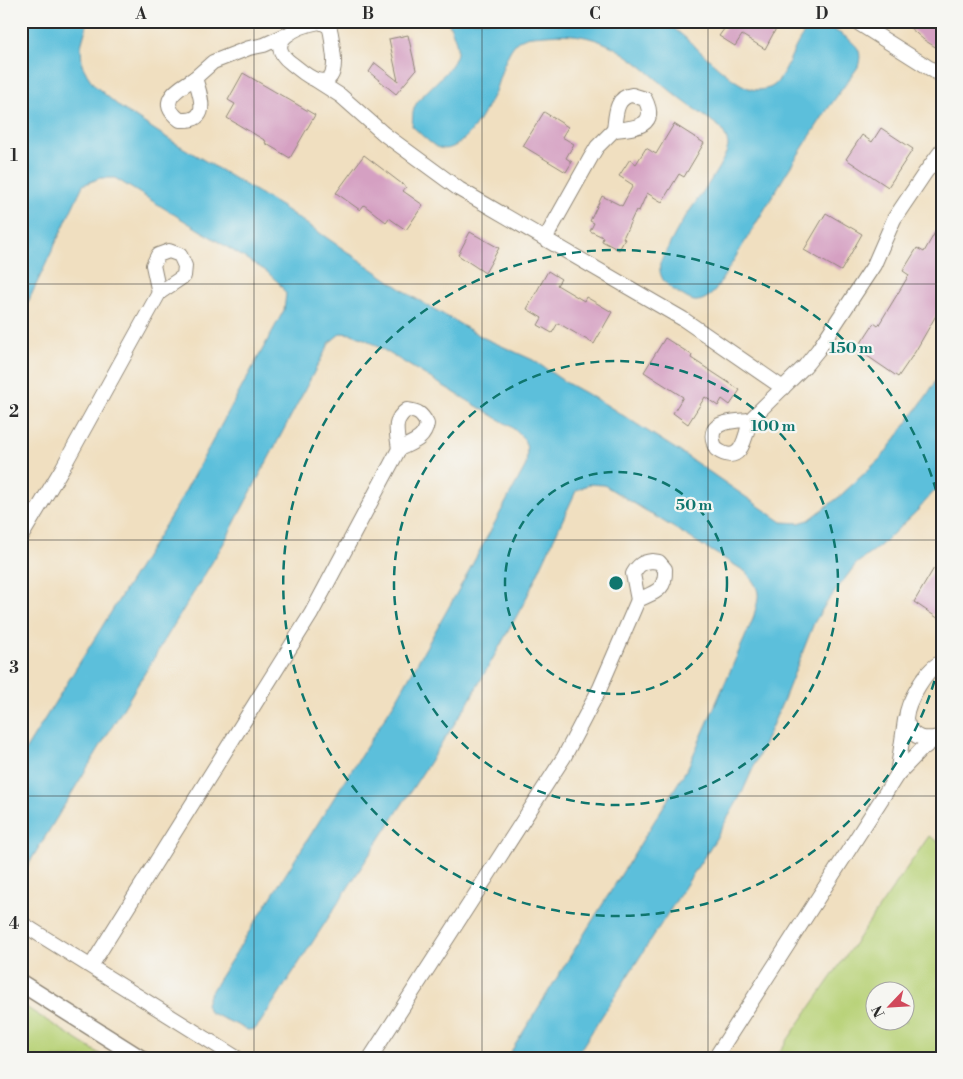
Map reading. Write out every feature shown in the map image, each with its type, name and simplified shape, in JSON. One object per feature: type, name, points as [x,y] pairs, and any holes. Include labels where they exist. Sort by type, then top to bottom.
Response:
[{"type":"street","points":[[855,21],[942,76]]},
{"type":"street","points":[[195,78],[213,62],[249,48],[264,45],[312,22],[318,22],[329,25],[341,96]]},
{"type":"street","points":[[283,57],[280,46],[286,34]]},
{"type":"street","points":[[264,45],[341,96],[392,140],[459,189],[683,319],[783,388]]},
{"type":"street","points":[[316,80],[329,78],[335,64]]},
{"type":"street","points":[[545,239],[597,147],[614,130]]},
{"type":"street","points":[[750,420],[818,350],[874,265],[894,219],[924,172],[942,150]]},
{"type":"street","points":[[21,537],[63,467],[158,293]]},
{"type":"street","points":[[91,966],[307,621],[399,449]]},
{"type":"street","points":[[370,1058],[564,757],[600,688],[638,600]]},
{"type":"street","points":[[897,775],[908,708],[919,685],[930,670],[940,662]]},
{"type":"street","points":[[906,720],[911,731],[917,737],[927,739],[940,735]]},
{"type":"street","points":[[714,1058],[897,775],[921,750],[940,735]]},
{"type":"street","points":[[21,923],[237,1058]]},
{"type":"street","points":[[21,983],[140,1058]]},
{"type":"green space","points":[[929,836],[942,844],[942,1058],[775,1058]]},
{"type":"green space","points":[[21,1005],[24,1006],[106,1058],[21,1058]]},
{"type":"water","points":[[21,21],[88,21],[81,46],[82,65],[94,85],[121,108],[282,207],[413,297],[484,338],[533,360],[565,382],[605,404],[682,453],[782,522],[799,523],[809,520],[839,497],[882,457],[942,371],[942,482],[918,510],[880,546],[856,564],[825,605],[814,623],[784,699],[742,793],[715,840],[575,1058],[507,1058],[688,767],[753,619],[758,599],[755,585],[746,572],[604,485],[589,484],[576,491],[525,601],[468,703],[260,1023],[255,1029],[248,1030],[209,1012],[206,1004],[209,995],[398,697],[526,465],[527,451],[525,442],[510,426],[367,340],[352,334],[341,333],[330,342],[225,541],[25,870],[21,873],[21,757],[177,506],[284,310],[286,294],[279,283],[266,271],[115,178],[100,178],[83,185],[21,317],[21,177],[26,143],[21,133]]},
{"type":"water","points":[[448,21],[661,21],[674,28],[724,73],[749,88],[759,90],[773,86],[780,78],[797,44],[811,27],[821,25],[846,37],[858,48],[860,60],[858,67],[827,110],[789,169],[715,291],[703,300],[694,301],[675,291],[664,282],[660,273],[660,263],[681,224],[722,162],[728,144],[721,128],[683,101],[619,50],[603,42],[586,37],[567,34],[545,35],[526,37],[515,44],[507,57],[490,102],[478,122],[462,141],[454,147],[444,149],[435,146],[412,126],[413,113],[419,100],[448,70],[457,55],[455,37]]},
{"type":"building","points":[[730,21],[780,21],[765,49],[742,35],[735,46],[719,36]]},
{"type":"building","points":[[902,21],[936,21],[942,29],[942,51],[924,40]]},
{"type":"building","points":[[408,35],[416,70],[396,94],[369,72],[375,63],[398,81],[389,39]]},
{"type":"building","points":[[243,73],[315,115],[290,158],[227,118],[235,104],[228,100]]},
{"type":"building","points":[[544,112],[568,127],[562,137],[574,144],[566,158],[572,162],[566,172],[523,146]]},
{"type":"building","points":[[674,124],[704,143],[684,177],[679,174],[662,202],[647,193],[639,211],[636,210],[619,250],[602,241],[603,237],[590,231],[594,223],[590,221],[602,196],[622,206],[633,185],[619,176],[630,159],[636,164],[646,148],[656,154]]},
{"type":"building","points":[[881,128],[913,149],[888,187],[846,159],[862,135],[872,142]]},
{"type":"building","points":[[364,155],[406,187],[403,191],[423,205],[406,230],[389,218],[386,222],[364,205],[360,210],[336,193]]},
{"type":"building","points":[[826,213],[862,234],[841,271],[804,250]]},
{"type":"building","points":[[942,220],[942,305],[898,377],[857,349],[874,323],[878,326],[909,275],[903,271],[917,248],[924,252]]},
{"type":"building","points":[[470,232],[499,248],[485,273],[458,255]]},
{"type":"building","points":[[548,271],[561,279],[557,285],[584,301],[586,297],[612,312],[594,344],[558,323],[552,333],[538,325],[542,318],[527,309]]},
{"type":"building","points":[[665,338],[692,355],[691,358],[740,390],[730,405],[722,399],[718,406],[705,397],[688,424],[673,413],[683,397],[644,372]]},
{"type":"building","points":[[934,568],[942,573],[942,621],[914,602]]}]
